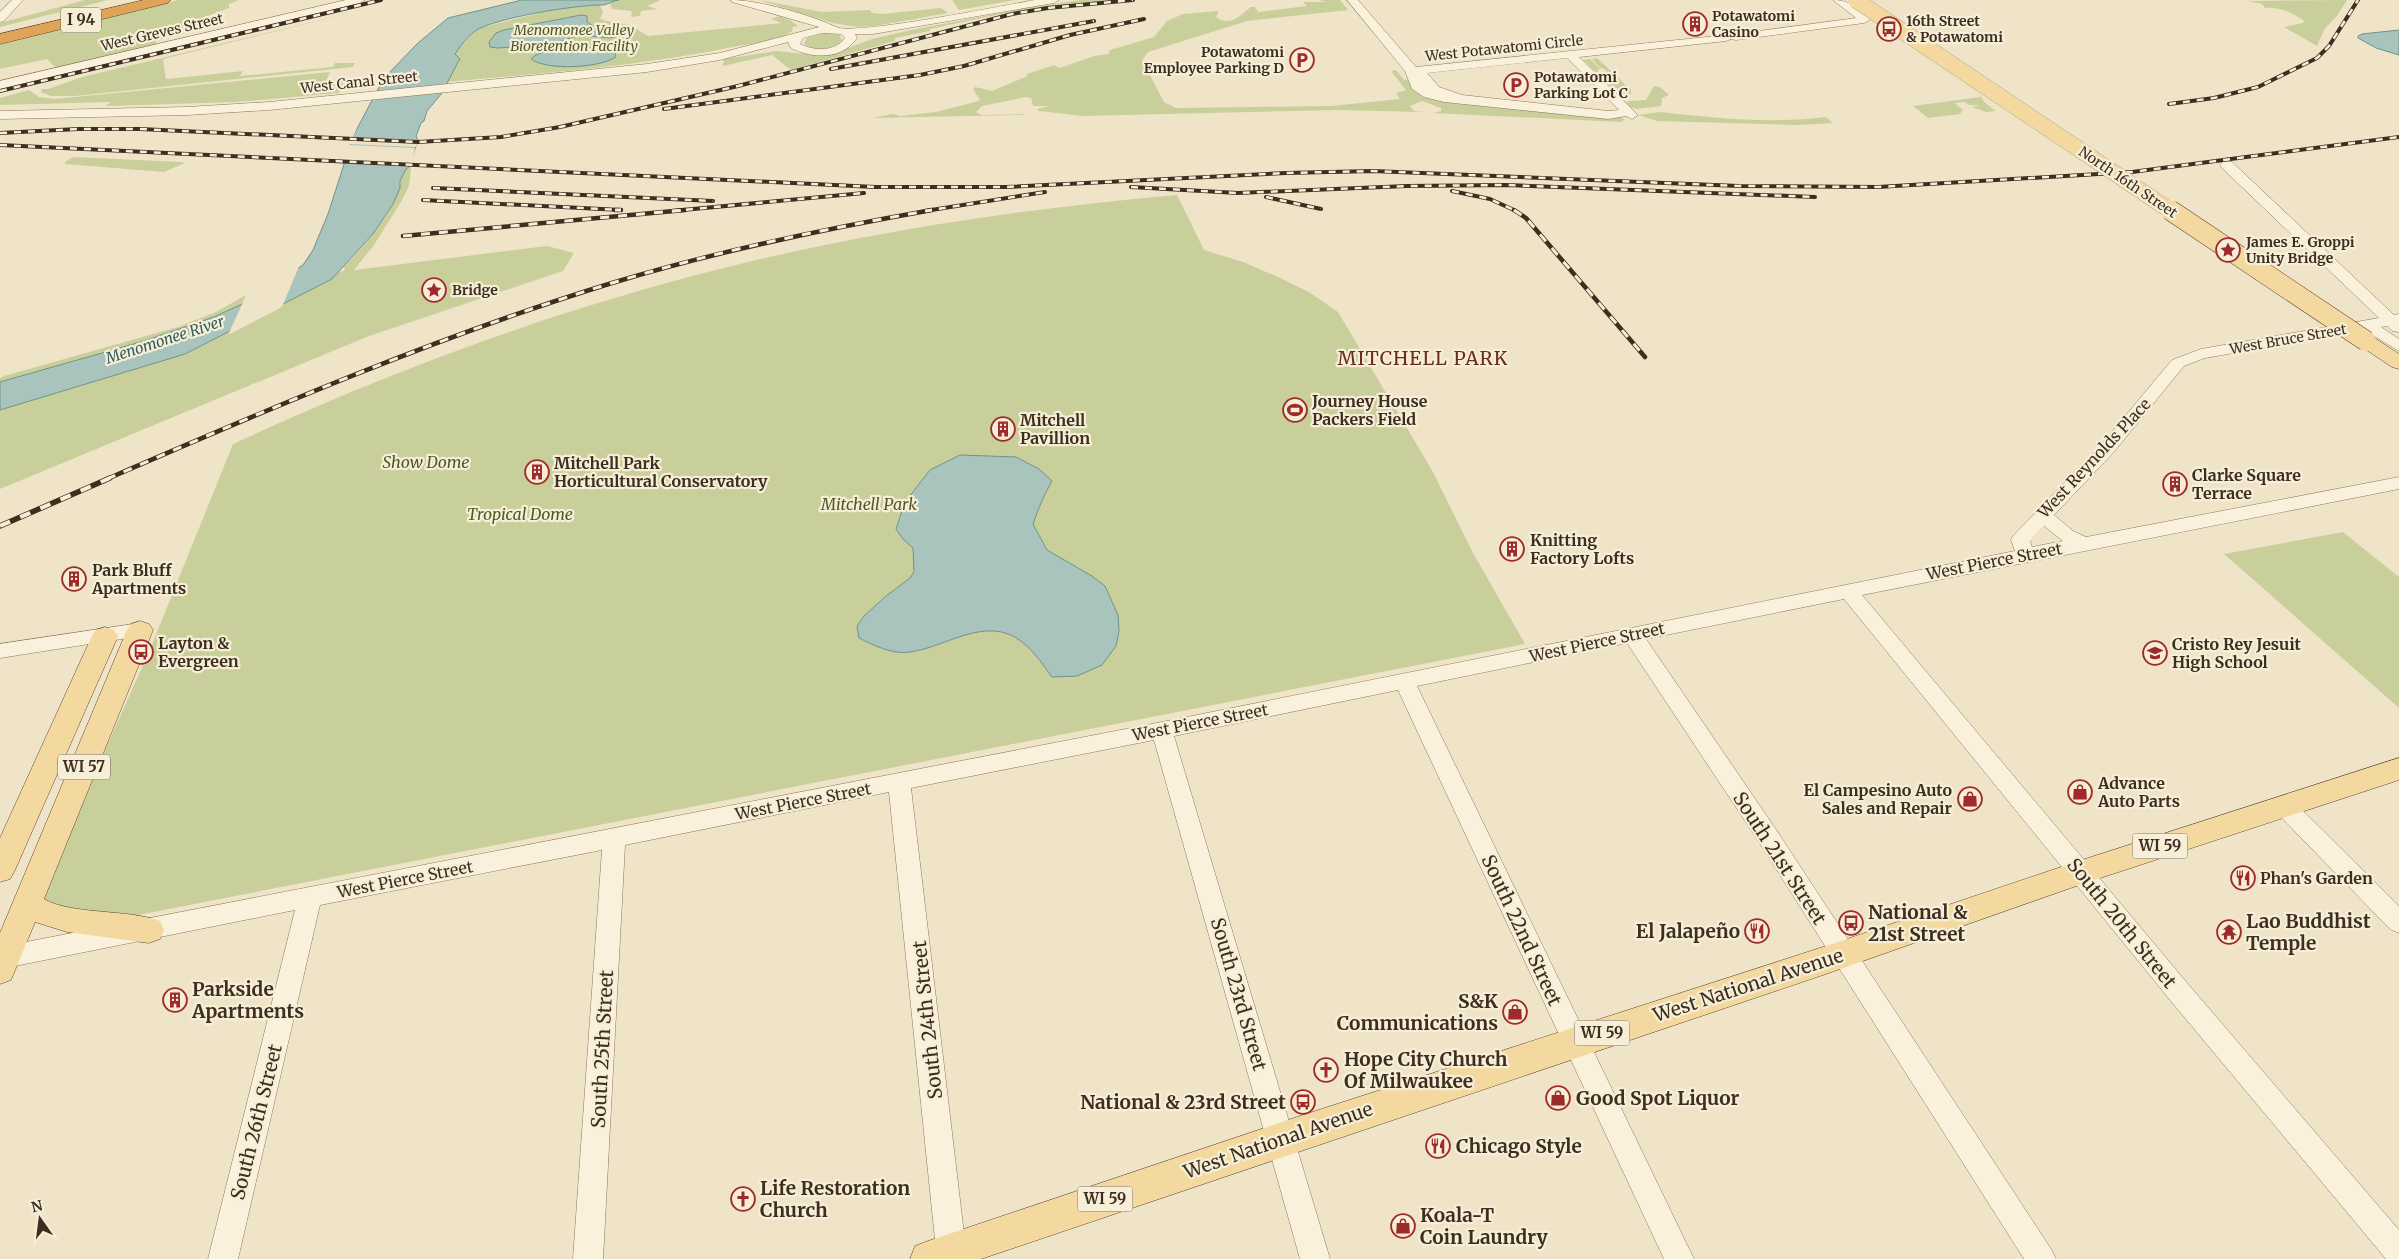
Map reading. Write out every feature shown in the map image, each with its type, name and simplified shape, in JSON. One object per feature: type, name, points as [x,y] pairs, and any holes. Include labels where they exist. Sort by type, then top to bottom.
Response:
[{"type":"highway","points":[[1,21],[113,0]]},
{"type":"highway","name":"I 94","points":[[0,33],[137,0]]},
{"type":"highway","name":"I 94","points":[[0,39],[162,0]]},
{"type":"main road","name":"North 16th Street","points":[[1856,0],[2399,363]]},
{"type":"main road","name":"WI 57","points":[[2,962],[28,904],[140,630]]},
{"type":"main road","name":"WI 57","points":[[0,870],[105,636]]},
{"type":"main road","name":"West National Avenue","points":[[943,1256],[1574,1041],[1843,954],[2082,872],[2399,769]]},
{"type":"main road","points":[[28,904],[35,910],[63,917],[149,930]]},
{"type":"street","points":[[1,21],[18,0]]},
{"type":"street","name":"West Greves Street","points":[[0,85],[360,0]]},
{"type":"street","points":[[736,0],[848,33],[852,38],[845,46]]},
{"type":"street","points":[[838,30],[867,32],[1054,0]]},
{"type":"street","name":"West Potawatomi Circle","points":[[1352,0],[1415,71],[1571,56],[1860,21]]},
{"type":"street","points":[[1828,0],[1860,21],[1863,17],[1838,0]]},
{"type":"street","points":[[792,17],[802,26],[802,35],[794,44],[804,51]]},
{"type":"street","points":[[845,46],[927,23]]},
{"type":"street","name":"West Canal Street","points":[[720,56],[817,30],[838,30]]},
{"type":"street","name":"West Canal Street","points":[[0,116],[235,109],[621,71],[777,49],[823,52],[845,46]]},
{"type":"street","points":[[1415,71],[1412,79],[1425,93],[1438,98],[1608,115],[1630,114],[1571,56]]},
{"type":"street","points":[[2227,165],[2396,323]]},
{"type":"street","name":"West Bruce Street","points":[[2178,363],[2201,354],[2367,325],[2396,323]]},
{"type":"street","points":[[2367,325],[2399,346]]},
{"type":"street","name":"West Reynolds Place","points":[[2026,555],[2020,540],[2106,449],[2178,363]]},
{"type":"street","name":"West Pierce Street","points":[[2,962],[149,930],[1404,682],[2084,543],[2398,484]]},
{"type":"street","points":[[2043,514],[2062,533],[2073,540],[2084,543]]},
{"type":"street","name":"South 20th Street","points":[[1848,591],[2185,999],[2399,1252]]},
{"type":"street","points":[[0,652],[140,630]]},
{"type":"street","name":"South 21st Street","points":[[1632,634],[1767,835],[2041,1259]]},
{"type":"street","name":"South 22nd Street","points":[[1404,682],[1679,1259]]},
{"type":"street","name":"South 23rd Street","points":[[1162,730],[1316,1259]]},
{"type":"street","name":"South 24th Street","points":[[899,782],[934,1084],[943,1256]]},
{"type":"street","points":[[2284,806],[2399,922]]},
{"type":"street","name":"South 25th Street","points":[[588,1259],[614,838]]},
{"type":"street","name":"South 26th Street","points":[[223,1259],[310,898]]},
{"type":"green space","points":[[85,0],[108,0],[0,27],[0,23]]},
{"type":"green space","points":[[178,0],[239,0],[229,4],[229,8],[197,20],[156,42],[155,45],[60,68],[55,67],[47,59],[0,69],[0,44]]},
{"type":"green space","points":[[619,0],[661,0],[647,6],[657,9],[641,11],[640,16],[631,17],[632,11],[612,9],[610,3]]},
{"type":"green space","points":[[759,0],[822,12],[870,10],[872,13],[882,14],[941,8],[948,13],[875,26],[857,27],[833,23]]},
{"type":"green space","points":[[952,0],[1015,0],[959,10]]},
{"type":"green space","points":[[1081,0],[1118,0],[1010,12],[930,29],[930,31],[895,38],[895,41],[791,70],[772,55],[723,66],[724,59],[776,51],[816,55],[840,51],[872,39],[911,30],[1026,8]]},
{"type":"green space","points":[[1319,0],[1340,0],[1348,10],[1247,21],[1148,52],[1142,60],[1164,102],[1176,108],[1331,106],[1400,99],[1396,93],[1406,90],[1391,71],[1396,70],[1404,80],[1409,79],[1420,92],[1619,116],[1625,119],[1621,122],[1433,113],[1441,111],[1441,108],[1422,101],[1410,106],[1414,111],[1425,112],[1336,110],[1083,116],[1039,111],[1037,109],[1049,106],[1033,106],[1031,98],[1026,97],[982,106],[976,112],[982,115],[1027,114],[1023,115],[872,118],[893,114],[900,116],[936,112],[975,102],[980,100],[973,89],[975,87],[992,91],[1023,78],[1027,74],[1054,65],[1060,68],[1094,56],[1109,54],[1110,50],[1154,37],[1167,21],[1183,14],[1219,11],[1216,17],[1221,20],[1231,21],[1251,7],[1255,7],[1258,12],[1307,6],[1303,2],[1325,2]]},
{"type":"green space","points":[[2347,0],[2337,16],[2325,28],[2317,46],[2284,27],[2303,23],[2304,21],[2300,18],[2285,11],[2265,8],[2262,4],[2248,1]]},
{"type":"green space","name":"Menomonee Valley Bioretention Facility","points":[[595,4],[600,5],[603,12],[600,18],[602,20],[630,25],[648,36],[782,23],[771,19],[779,16],[790,20],[798,26],[793,27],[792,31],[787,34],[759,43],[666,59],[447,82],[460,59],[455,54],[473,32],[479,28],[548,11]]},
{"type":"green space","points":[[375,7],[163,59],[166,79],[243,71],[240,76],[333,67],[335,63],[355,63],[353,67],[75,96],[51,96],[41,92],[42,89],[48,89],[82,77]]},
{"type":"green space","points":[[826,33],[840,35],[842,41],[823,49],[813,48],[804,44],[807,37]]},
{"type":"green space","points":[[1597,58],[1631,90],[1631,94],[1621,96],[1583,60],[1590,59],[1600,69],[1597,70],[1600,73],[1608,71],[1599,67],[1592,59]]},
{"type":"green space","points":[[330,72],[326,81],[345,80],[339,93],[236,102],[106,106],[111,102],[0,105],[0,98],[29,90],[39,97],[54,99]]},
{"type":"green space","points":[[1654,86],[1660,87],[1669,95],[1662,98],[1661,106],[1637,109],[1629,107],[1627,102],[1629,101],[1646,100]]},
{"type":"green space","points":[[1980,95],[1984,102],[1996,111],[1986,112],[1972,107],[1980,105],[1969,105],[1964,102],[1954,103],[1963,110],[1960,114],[1928,118],[1913,106],[1980,97]]},
{"type":"green space","points":[[1659,112],[1763,120],[1826,117],[1833,123],[1798,125],[1657,121],[1638,115]]},
{"type":"green space","points":[[73,157],[185,163],[164,172],[65,164],[65,162]]},
{"type":"green space","points":[[411,167],[409,186],[401,202],[374,245],[354,270],[547,246],[574,253],[563,271],[369,336],[0,489],[0,410],[185,354],[332,279],[337,272],[344,271],[345,268],[343,268],[377,229],[394,202],[401,178]]},
{"type":"green space","name":"Mitchell Park","points":[[1177,195],[1204,250],[1243,262],[1278,277],[1309,292],[1338,312],[1433,472],[1473,553],[1525,644],[138,915],[122,916],[44,906],[41,894],[151,647],[233,444],[302,413],[443,356],[514,330],[659,285],[806,249],[944,223],[1083,204]]},
{"type":"green space","points":[[246,295],[242,304],[214,317],[144,341],[0,382],[0,378],[4,376],[178,327],[216,312]]},
{"type":"green space","points":[[2343,532],[2399,577],[2399,708],[2224,554]]},
{"type":"water","name":"Menomonee River","points":[[522,0],[619,0],[605,5],[573,7],[499,21],[485,26],[470,35],[455,54],[460,59],[442,93],[427,111],[424,121],[421,123],[416,136],[418,140],[409,167],[400,181],[400,188],[393,204],[373,234],[332,279],[185,354],[0,410],[0,382],[144,341],[214,317],[242,304],[303,265],[313,250],[328,214],[353,136],[384,78],[418,43],[448,18]]},
{"type":"water","points":[[581,15],[587,16],[587,22],[593,26],[626,31],[628,34],[610,38],[580,35],[552,44],[490,47],[489,42],[496,33],[504,30]]},
{"type":"water","points":[[2399,30],[2399,55],[2376,48],[2358,38],[2362,34]]},
{"type":"water","points":[[584,47],[604,49],[615,53],[616,57],[598,64],[573,67],[549,65],[531,59],[548,51]]},
{"type":"water","points":[[960,455],[1016,457],[1039,469],[1052,481],[1041,502],[1033,524],[1047,550],[1092,576],[1105,586],[1118,615],[1119,631],[1116,646],[1102,665],[1077,676],[1052,677],[1022,642],[1009,634],[995,631],[967,635],[924,649],[904,653],[883,649],[859,638],[857,626],[864,616],[910,578],[914,572],[913,548],[896,529],[905,502],[930,470]]},
{"type":"pier","points":[[363,113],[353,137],[418,140],[416,147],[350,145],[415,148],[411,167],[342,163],[338,172],[351,135]]},
{"type":"pier","points":[[300,264],[282,307],[228,335],[244,300]]},
{"type":"tunnel","points":[[1722,35],[1732,34]]},
{"type":"railway","points":[[0,91],[381,0]]},
{"type":"railway","points":[[0,133],[78,129],[140,129],[418,142],[501,137],[560,127],[738,86],[1012,14],[1048,8],[1133,0]]},
{"type":"railway","points":[[2169,104],[2214,98],[2258,87],[2317,58],[2329,46],[2358,0]]},
{"type":"railway","points":[[664,109],[920,75],[964,66],[1070,35],[1144,19]]},
{"type":"railway","points":[[831,69],[1094,21]]},
{"type":"railway","points":[[0,145],[875,187],[1006,187],[1286,173],[1373,171],[1739,186],[1878,187],[2132,172],[2399,137]]},
{"type":"railway","points":[[1131,187],[1238,193],[1407,186],[1506,185],[1815,197]]},
{"type":"railway","points":[[433,188],[713,201]]},
{"type":"railway","points":[[1452,191],[1490,199],[1514,210]]},
{"type":"railway","points":[[925,211],[1045,192]]},
{"type":"railway","points":[[672,211],[864,193]]},
{"type":"railway","points":[[1266,197],[1321,209]]},
{"type":"railway","points":[[423,200],[621,210],[615,210]]},
{"type":"railway","points":[[403,236],[685,210]]},
{"type":"railway","points":[[107,479],[357,374],[420,349],[547,304],[651,271],[731,251],[811,233],[932,210]]},
{"type":"railway","points":[[1514,210],[1526,218],[1645,357]]},
{"type":"railway","points":[[0,526],[110,478]]},
{"type":"place","name":"Potawatomi Casino","points":[[1695,24]]},
{"type":"place","name":"16th Street & Potawatomi","points":[[1889,29]]},
{"type":"place","name":"Potawatomi Employee Parking D","points":[[1302,60]]},
{"type":"place","name":"Potawatomi Parking Lot C","points":[[1516,85]]},
{"type":"place","name":"James E. Groppi Unity Bridge","points":[[2228,250]]},
{"type":"place","name":"Bridge","points":[[434,290]]},
{"type":"place","name":"Journey House Packers Field","points":[[1295,410]]},
{"type":"place","name":"Mitchell Pavillion","points":[[1003,429]]},
{"type":"place","name":"Mitchell Park Horticultural Conservatory","points":[[537,472]]},
{"type":"place","name":"Clarke Square Terrace","points":[[2175,484]]},
{"type":"place","name":"Knitting Factory Lofts","points":[[1512,549]]},
{"type":"place","name":"Park Bluff Apartments","points":[[74,579]]},
{"type":"place","name":"Layton & Evergreen","points":[[141,652]]},
{"type":"place","name":"Cristo Rey Jesuit High School","points":[[2155,653]]},
{"type":"place","name":"Advance Auto Parts","points":[[2080,792]]},
{"type":"place","name":"El Campesino Auto Sales and Repair","points":[[1970,799]]},
{"type":"place","name":"Phan's Garden","points":[[2243,878]]},
{"type":"place","name":"National & 21st Street","points":[[1851,923]]},
{"type":"place","name":"El Jalapeño","points":[[1757,931]]},
{"type":"place","name":"Lao Buddhist Temple","points":[[2229,932]]},
{"type":"place","name":"Parkside Apartments","points":[[175,1000]]},
{"type":"place","name":"S&K Communications","points":[[1515,1012]]},
{"type":"place","name":"Hope City Church Of Milwaukee","points":[[1326,1070]]},
{"type":"place","name":"Good Spot Liquor","points":[[1558,1098]]},
{"type":"place","name":"National & 23rd Street","points":[[1303,1102]]},
{"type":"place","name":"Chicago Style","points":[[1438,1146]]},
{"type":"place","name":"Life Restoration Church","points":[[743,1199]]},
{"type":"place","name":"Koala-T Coin Laundry","points":[[1403,1226]]},
{"type":"district","name":"MITCHELL PARK","points":[[1423,358]]},
{"type":"park label","name":"Show Dome","points":[[426,462]]},
{"type":"park label","name":"Tropical Dome","points":[[520,514]]}]
